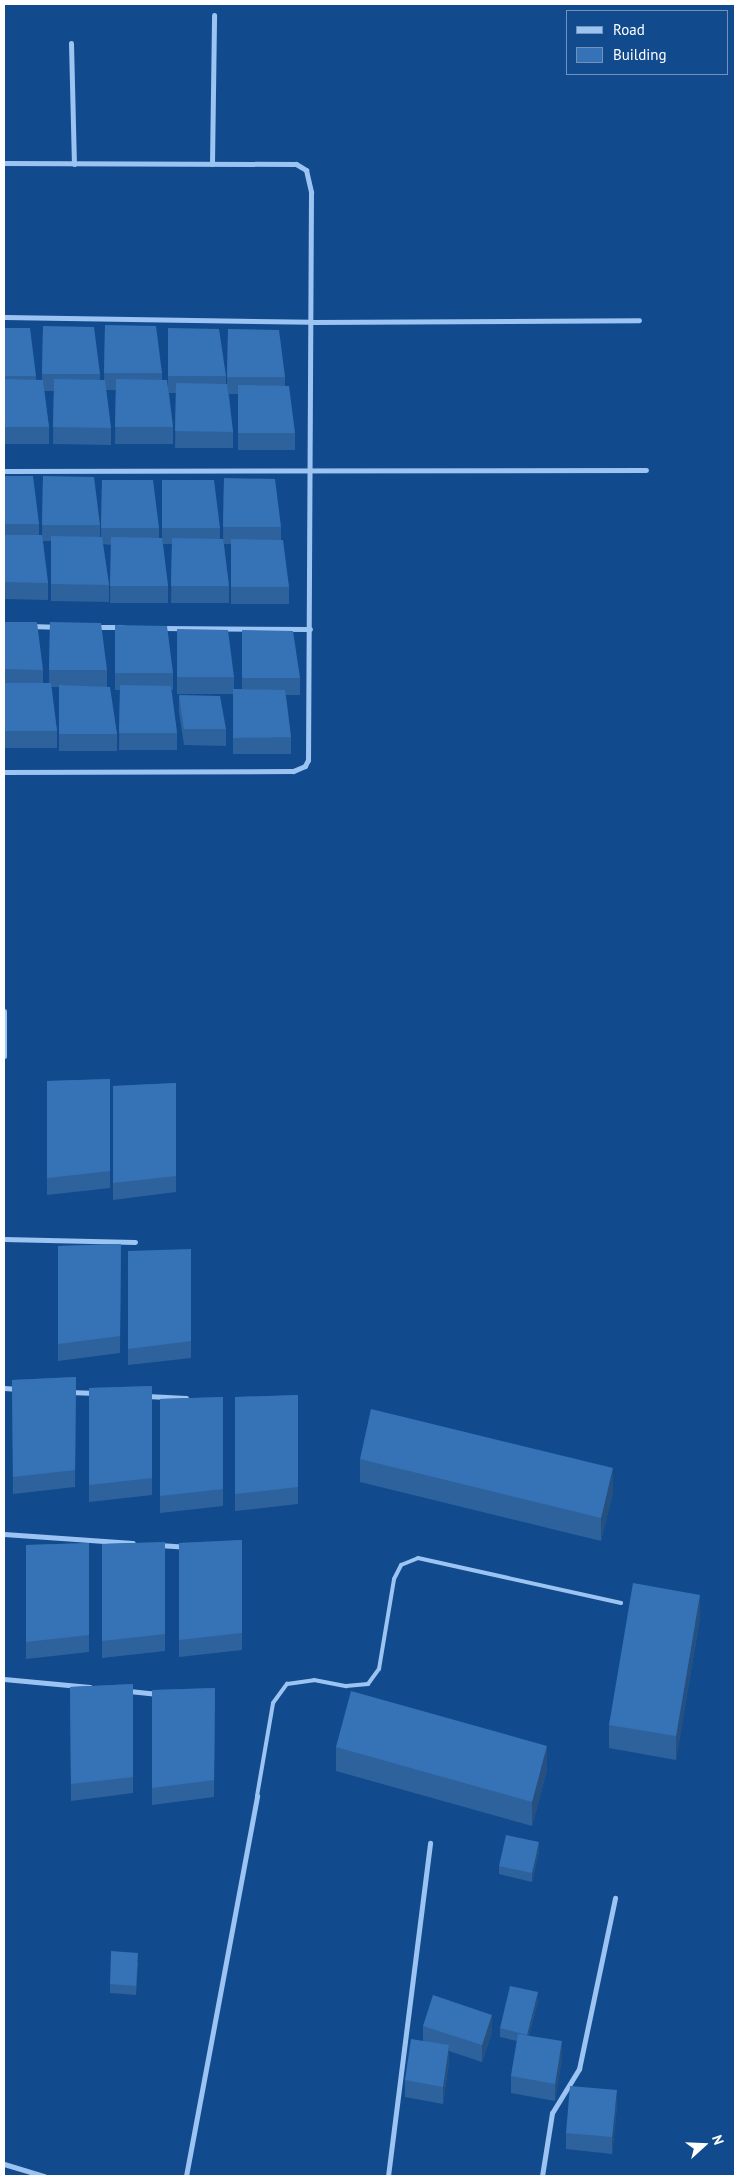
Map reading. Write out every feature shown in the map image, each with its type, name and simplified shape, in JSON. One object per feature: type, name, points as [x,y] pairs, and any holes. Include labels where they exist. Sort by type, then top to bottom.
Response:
[{"type":"street","points":[[212,164],[214,15]]},
{"type":"street","points":[[71,42],[74,164]]},
{"type":"street","points":[[4,163],[296,164],[306,170],[311,192],[310,751],[308,760],[300,770],[4,772]]},
{"type":"street","points":[[4,317],[311,322],[638,320]]},
{"type":"street","points":[[4,472],[646,470]]},
{"type":"street","points":[[24,626],[63,627]]},
{"type":"street","points":[[83,627],[132,627]]},
{"type":"street","points":[[152,628],[310,629]]},
{"type":"street","points":[[4,1011],[4,1056]]},
{"type":"street","points":[[4,1239],[135,1242]]},
{"type":"street","points":[[4,1388],[23,1389]]},
{"type":"street","points":[[61,1391],[100,1393]]},
{"type":"street","points":[[138,1395],[186,1398]]},
{"type":"street","points":[[4,1534],[141,1544]]},
{"type":"street","points":[[151,1545],[190,1548]]},
{"type":"street","points":[[4,1679],[98,1688]]},
{"type":"street","points":[[117,1690],[164,1694]]},
{"type":"street","points":[[186,2176],[256,1796]]},
{"type":"street","points":[[388,2176],[430,1843]]},
{"type":"street","points":[[542,2176],[552,2113],[580,2068],[615,1898]]},
{"type":"street","points":[[4,2164],[44,2176]]},
{"type":"lane","points":[[256,1796],[273,1703],[287,1684],[314,1680],[346,1686],[368,1684],[379,1669],[394,1579],[401,1565],[418,1558],[621,1603]]},
{"type":"building","points":[[105,325],[156,326],[162,373],[104,373]]},
{"type":"building","points":[[43,326],[94,327],[100,374],[42,374]]},
{"type":"building","points":[[4,328],[30,328],[36,376],[4,376]]},
{"type":"building","points":[[168,328],[219,329],[226,376],[168,376]]},
{"type":"building","points":[[228,329],[279,330],[285,377],[227,377]]},
{"type":"building","points":[[4,379],[43,380],[49,427],[4,427]]},
{"type":"building","points":[[54,379],[105,380],[111,428],[53,427]]},
{"type":"building","points":[[116,379],[167,380],[173,427],[115,427]]},
{"type":"building","points":[[176,383],[227,384],[233,432],[175,431]]},
{"type":"building","points":[[238,385],[289,386],[295,433],[238,433]]},
{"type":"building","points":[[4,476],[33,476],[39,524],[4,524]]},
{"type":"building","points":[[43,476],[94,477],[100,525],[42,525]]},
{"type":"building","points":[[224,478],[275,479],[281,527],[223,527]]},
{"type":"building","points":[[102,480],[153,480],[159,528],[101,528]]},
{"type":"building","points":[[162,480],[214,480],[220,528],[162,528]]},
{"type":"building","points":[[4,535],[42,535],[48,583],[4,582]]},
{"type":"building","points":[[51,536],[102,537],[109,585],[51,584]]},
{"type":"building","points":[[111,537],[162,538],[168,586],[110,586]]},
{"type":"building","points":[[172,538],[223,539],[229,586],[171,586]]},
{"type":"building","points":[[231,539],[283,540],[289,587],[231,587]]},
{"type":"building","points":[[4,622],[37,622],[43,670],[4,669]]},
{"type":"building","points":[[50,622],[101,623],[107,670],[49,670]]},
{"type":"building","points":[[115,625],[167,626],[173,673],[115,673]]},
{"type":"building","points":[[177,629],[228,630],[234,677],[177,677]]},
{"type":"building","points":[[242,630],[293,631],[300,678],[242,678]]},
{"type":"building","points":[[4,683],[51,683],[57,731],[4,731]]},
{"type":"building","points":[[59,685],[110,687],[117,734],[59,734]]},
{"type":"building","points":[[120,685],[171,686],[177,733],[119,733]]},
{"type":"building","points":[[233,689],[285,690],[291,737],[233,738]]},
{"type":"building","points":[[179,695],[220,696],[226,729],[184,729]]},
{"type":"building","points":[[110,1079],[110,1171],[47,1178],[47,1081]]},
{"type":"building","points":[[176,1083],[176,1176],[113,1183],[113,1086]]},
{"type":"building","points":[[121,1244],[120,1336],[58,1344],[58,1246]]},
{"type":"building","points":[[191,1249],[191,1341],[128,1349],[128,1251]]},
{"type":"building","points":[[76,1377],[75,1470],[13,1477],[12,1380]]},
{"type":"building","points":[[152,1386],[152,1478],[89,1485],[89,1388]]},
{"type":"building","points":[[298,1395],[298,1487],[235,1494],[235,1397]]},
{"type":"building","points":[[223,1397],[223,1489],[160,1496],[160,1399]]},
{"type":"building","points":[[371,1409],[613,1468],[601,1518],[360,1459]]},
{"type":"building","points":[[242,1540],[242,1633],[179,1640],[179,1543]]},
{"type":"building","points":[[165,1542],[165,1634],[102,1641],[102,1544]]},
{"type":"building","points":[[89,1543],[89,1635],[26,1642],[26,1545]]},
{"type":"building","points":[[633,1583],[700,1595],[676,1736],[609,1725]]},
{"type":"building","points":[[133,1684],[133,1777],[71,1784],[70,1687]]},
{"type":"building","points":[[215,1688],[214,1780],[152,1788],[152,1690]]},
{"type":"building","points":[[351,1691],[547,1746],[532,1802],[336,1747]]},
{"type":"building","points":[[506,1835],[539,1842],[532,1873],[499,1866]]},
{"type":"building","points":[[111,1951],[138,1953],[136,1986],[110,1984]]},
{"type":"building","points":[[510,1986],[538,1992],[527,2035],[500,2028]]},
{"type":"building","points":[[433,1995],[492,2015],[482,2045],[423,2026]]},
{"type":"building","points":[[518,2034],[562,2041],[555,2084],[511,2076]]},
{"type":"building","points":[[411,2039],[449,2045],[443,2087],[405,2080]]},
{"type":"building","points":[[570,2086],[617,2090],[612,2137],[566,2133]]}]
